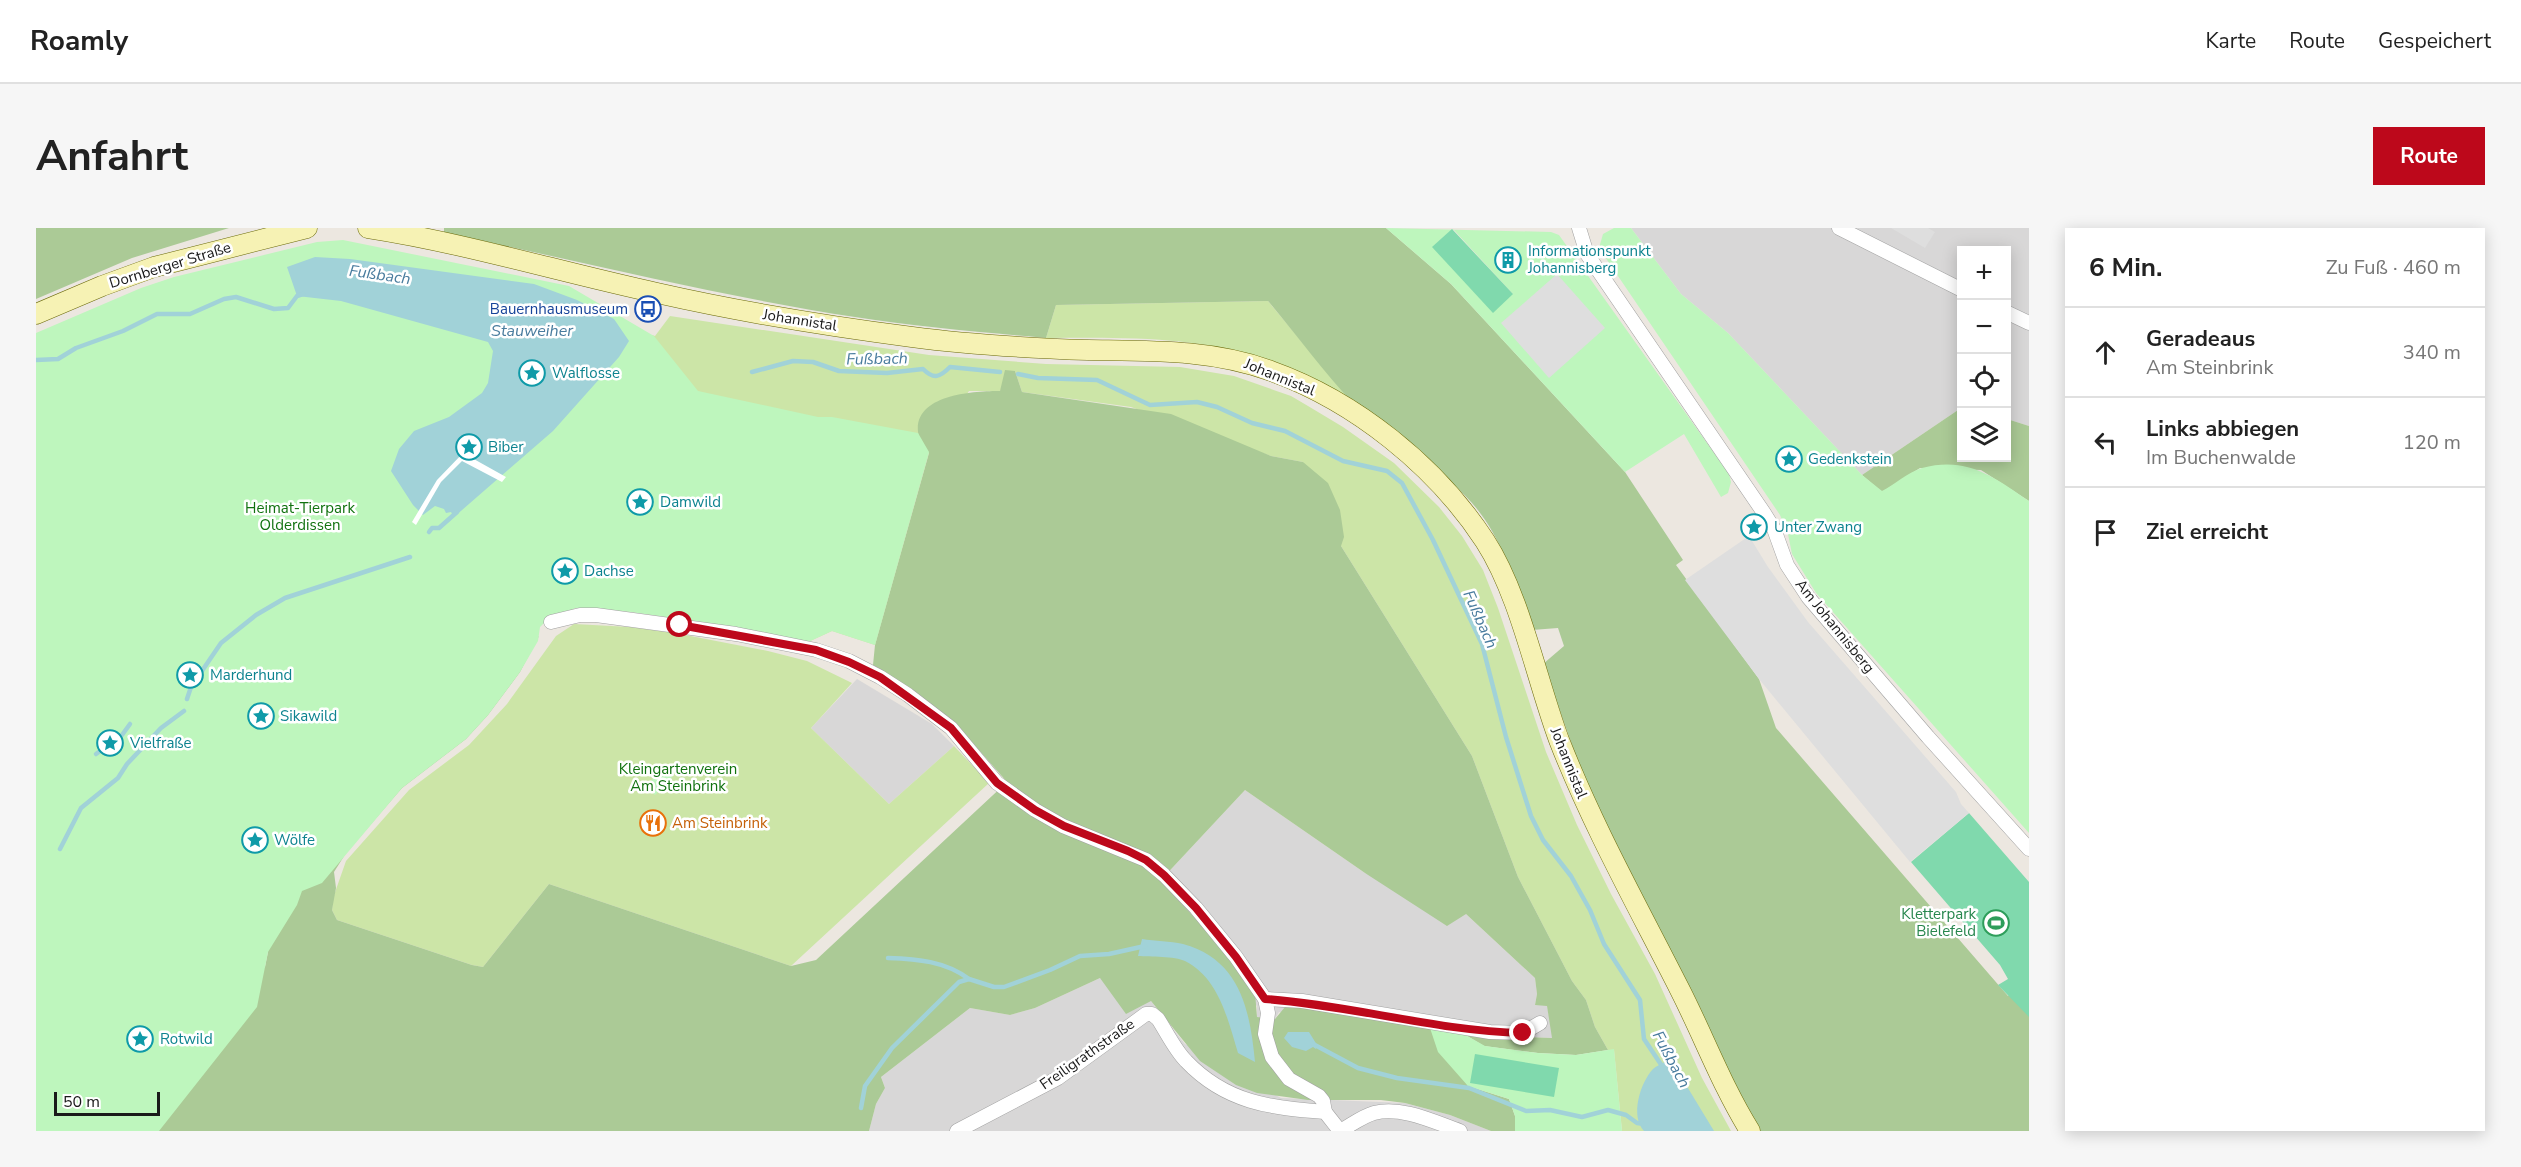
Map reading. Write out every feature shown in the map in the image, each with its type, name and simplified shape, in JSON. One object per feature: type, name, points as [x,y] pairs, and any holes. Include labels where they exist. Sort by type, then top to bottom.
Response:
[{"type":"main road","name":"Dornberger Straße","points":[[36,314],[154,267],[307,228]]},
{"type":"main road","name":"Johannistal","points":[[377,229],[481,251],[694,302],[914,338],[1013,348],[1176,352],[1223,357],[1245,362],[1290,378],[1341,406],[1385,436],[1424,468],[1458,505],[1489,548],[1518,616],[1559,738],[1599,833],[1685,1000],[1719,1075],[1750,1131]]},
{"type":"street","name":"Am Johannisberg","points":[[1579,228],[1587,254],[1774,529],[1787,565],[1808,597],[1928,737],[2029,849]]},
{"type":"street","points":[[1839,228],[1957,287]]},
{"type":"street","points":[[2011,314],[2029,323]]},
{"type":"street","points":[[551,622],[580,615],[597,615],[736,634],[816,650],[880,677],[951,728],[997,783],[1035,810],[1064,826],[1146,860],[1164,875],[1196,908],[1236,957],[1265,999],[1268,1012],[1265,1034],[1272,1057],[1289,1079],[1319,1096],[1323,1101],[1325,1112],[1340,1131],[1373,1113],[1409,1114],[1460,1131]]},
{"type":"street","points":[[1265,999],[1302,1001],[1490,1032],[1523,1033],[1540,1023]]},
{"type":"street","name":"Freiligrathstraße","points":[[957,1131],[1058,1078],[1146,1014],[1158,1019],[1185,1060],[1212,1084],[1245,1101],[1285,1109],[1325,1112]]},
{"type":"shaded area","points":[[1631,228],[2029,228],[2029,426],[2011,420],[2011,246],[1957,246],[1957,411],[1862,475],[1728,333],[1681,294]]},
{"type":"shaded area","points":[[1891,228],[1928,228],[1935,232],[1925,248]]},
{"type":"shaded area","points":[[1557,274],[1605,328],[1549,378],[1501,323]]},
{"type":"shaded area","points":[[1749,536],[1768,567],[1808,622],[1956,792],[1961,804],[1969,813],[1910,862],[1759,679],[1685,580]]},
{"type":"shaded area","points":[[857,679],[932,724],[954,746],[889,804],[811,728]]},
{"type":"shaded area","points":[[1245,790],[1365,873],[1466,914],[1535,978],[1537,994],[1535,1005],[1547,1005],[1553,1038],[1489,1036],[1279,1012],[1275,1019],[1257,1017],[1257,1006],[1160,881]]},
{"type":"shaded area","points":[[1100,978],[1151,1001],[1185,1044],[1281,1098],[1405,1103],[1450,1115],[1491,1131],[869,1131],[876,1104],[885,1088],[881,1077],[970,1008],[1010,1015],[1035,1008]]},
{"type":"green space","points":[[36,228],[229,228],[132,258],[36,299]]},
{"type":"green space","points":[[444,228],[1386,228],[1451,284],[1625,472],[1683,560],[1676,565],[1759,679],[1776,728],[2008,996],[2029,979],[2029,1131],[1759,1131],[1725,1071],[1696,999],[1634,883],[1585,781],[1543,664],[1564,646],[1558,628],[1532,630],[1500,547],[1492,531],[1472,503],[1444,476],[1353,403],[1268,301],[1056,305],[1046,338],[902,324],[803,309],[444,233]]},
{"type":"green space","points":[[1386,228],[1452,230],[1433,247],[1513,294],[1454,230],[1551,232],[1559,235],[1729,474],[1731,482],[1728,493],[1721,497],[1684,434],[1625,472],[1451,284]]},
{"type":"green space","points":[[1614,228],[1631,228],[1681,294],[1728,333],[1862,475],[1882,491],[1906,475],[1922,468],[1953,465],[1979,471],[1992,477],[2029,501],[2029,833],[1816,593],[1792,554],[1788,534],[1780,515],[1599,248],[1603,234]]},
{"type":"green space","points":[[1452,229],[1513,294],[1493,313],[1432,247]]},
{"type":"green space","name":"Heimat-Tierpark Olderdissen","points":[[343,240],[569,286],[654,336],[698,391],[818,417],[832,417],[918,433],[929,452],[875,645],[832,631],[808,642],[713,624],[631,612],[575,608],[546,621],[540,627],[538,641],[520,672],[488,715],[466,739],[402,788],[322,883],[302,891],[297,905],[268,952],[257,1007],[159,1131],[36,1131],[36,333],[141,288],[174,277],[317,242]]},
{"type":"green space","points":[[1268,301],[1353,403],[1291,368],[1223,348],[1135,338],[1046,338],[1056,305]]},
{"type":"green space","points":[[670,316],[929,355],[1046,364],[1180,367],[1234,376],[1291,396],[1343,427],[1394,463],[1439,507],[1462,536],[1483,570],[1546,752],[1577,825],[1611,894],[1655,974],[1702,1078],[1731,1131],[1622,1131],[1614,1050],[1608,1050],[1595,1027],[1586,1000],[1572,981],[1518,877],[1472,756],[1341,546],[1303,462],[1271,456],[1131,407],[1022,392],[1015,371],[1000,391],[969,391],[929,452],[875,645],[832,631],[808,642],[652,335],[655,336]]},
{"type":"green space","points":[[1005,370],[1015,371],[1022,392],[1171,414],[1271,456],[1303,462],[1328,483],[1340,510],[1344,537],[1341,546],[1472,756],[1518,877],[1572,981],[1586,1000],[1595,1027],[1608,1050],[1576,1055],[1538,1053],[1484,1046],[1462,1033],[1552,1038],[1547,1006],[1535,1005],[1537,994],[1535,978],[1466,914],[1447,926],[1365,873],[1245,790],[1160,881],[1214,938],[1255,992],[1257,1017],[1275,1019],[1285,1007],[1299,1006],[1430,1028],[1468,1086],[1509,1099],[1515,1116],[1515,1131],[1491,1131],[1450,1115],[1405,1103],[1381,1100],[1308,1100],[1257,1093],[1236,1085],[1200,1061],[1151,1001],[1126,1014],[1100,978],[1035,1008],[1010,1015],[970,1008],[881,1077],[885,1088],[876,1104],[869,1131],[41,1131],[265,967],[268,952],[196,912],[539,636],[520,672],[488,715],[466,739],[402,788],[346,853],[334,872],[336,888],[332,910],[337,920],[483,967],[549,884],[791,966],[816,960],[1007,782],[956,724],[873,665],[875,645],[929,453],[918,432],[919,419],[936,402],[948,397],[1000,391]]},
{"type":"green space","points":[[1957,411],[1957,462],[2011,462],[2011,420],[2029,426],[2029,501],[1981,470],[1920,468],[1882,492],[1862,475]]},
{"type":"green space","name":"Kleingartenverein Am Steinbrink","points":[[574,624],[630,627],[675,633],[768,651],[807,661],[852,683],[811,728],[889,804],[954,746],[989,783],[791,966],[549,884],[483,967],[337,920],[332,910],[333,898],[346,861],[409,790],[469,745],[507,704],[556,636]]},
{"type":"green space","points":[[663,769],[672,777],[655,795],[646,786]]},
{"type":"green space","name":"Kletterpark Bielefeld","points":[[1969,813],[2029,882],[2029,1017],[1998,985],[2008,979],[2000,965],[1911,862]]},
{"type":"green space","points":[[1430,1028],[1462,1033],[1485,1046],[1538,1053],[1576,1055],[1614,1049],[1622,1131],[1515,1131],[1515,1116],[1509,1099],[1468,1086],[1438,1052]]},
{"type":"green space","points":[[1475,1054],[1559,1068],[1554,1097],[1470,1083]]},
{"type":"water","name":"Stauweiher","points":[[315,257],[350,259],[534,284],[577,300],[614,319],[629,341],[619,357],[553,431],[454,517],[451,512],[446,513],[444,509],[435,506],[423,515],[413,505],[391,471],[399,449],[414,431],[449,417],[482,393],[488,383],[493,351],[488,342],[341,301],[297,296],[287,267]]},
{"type":"water","points":[[1142,939],[1183,944],[1203,952],[1218,962],[1230,975],[1245,1006],[1255,1062],[1238,1053],[1220,1001],[1214,989],[1197,968],[1181,959],[1138,956]]},
{"type":"water","points":[[1288,1032],[1309,1032],[1317,1045],[1316,1049],[1313,1047],[1306,1051],[1292,1047],[1284,1038]]},
{"type":"water","points":[[1665,1062],[1677,1070],[1714,1131],[1644,1131],[1638,1117],[1638,1100],[1648,1075]]},
{"type":"pier","points":[[463,453],[506,477],[502,482],[462,461],[441,482],[416,525],[412,522],[437,480]]},
{"type":"waterway","name":"Fußbach","points":[[36,360],[58,359],[76,348],[123,331],[157,314],[190,314],[224,299],[236,297],[274,309],[288,308],[297,296],[303,294]]},
{"type":"waterway","name":"Fußbach","points":[[752,372],[793,361],[813,362],[839,371],[887,373],[923,369],[930,375],[937,376],[950,367],[1000,372]]},
{"type":"waterway","name":"Fußbach","points":[[1018,374],[1038,378],[1097,380],[1150,405],[1197,402],[1217,407],[1252,423],[1285,431],[1343,461],[1387,471],[1402,483],[1433,540],[1482,644],[1506,737],[1531,816],[1543,840],[1571,876],[1590,910],[1604,944],[1640,1000],[1644,1039],[1664,1069]]},
{"type":"waterway","points":[[429,532],[432,528],[439,528],[457,512]]},
{"type":"waterway","points":[[187,699],[191,687],[221,643],[256,615],[285,598],[410,557]]},
{"type":"waterway","points":[[60,849],[81,808],[118,778],[127,764],[161,728],[184,711]]},
{"type":"waterway","points":[[96,754],[122,735],[130,724]]},
{"type":"waterway","points":[[861,1108],[865,1086],[892,1048],[959,982],[969,979],[994,987],[1004,987],[1080,956],[1109,954],[1145,946]]},
{"type":"waterway","points":[[888,958],[920,960],[940,965],[969,979]]},
{"type":"waterway","points":[[1313,1044],[1358,1068],[1397,1078],[1469,1088],[1526,1111],[1550,1110],[1582,1117],[1608,1110],[1626,1115],[1637,1123],[1644,1124]]},
{"type":"place","name":"Informationspunkt Johannisberg","points":[[1508,260]]},
{"type":"place","name":"Bauernhausmuseum","points":[[648,309]]},
{"type":"place","name":"Walflosse","points":[[532,373]]},
{"type":"place","name":"Biber","points":[[469,447]]},
{"type":"place","name":"Gedenkstein","points":[[1789,459]]},
{"type":"place","name":"Damwild","points":[[640,502]]},
{"type":"place","name":"Unter Zwang","points":[[1754,527]]},
{"type":"place","name":"Dachse","points":[[565,571]]},
{"type":"place","name":"Marderhund","points":[[190,675]]},
{"type":"place","name":"Sikawild","points":[[261,716]]},
{"type":"place","name":"Vielfraße","points":[[110,743]]},
{"type":"place","name":"Am Steinbrink","points":[[653,823]]},
{"type":"place","name":"Wölfe","points":[[255,840]]},
{"type":"place","name":"Kletterpark Bielefeld","points":[[1996,923]]},
{"type":"place","name":"Rotwild","points":[[140,1039]]},
{"type":"route","points":[[680,625],[816,650],[880,677],[951,728],[997,783],[1035,810],[1064,826],[1146,860],[1164,875],[1196,908],[1236,957],[1265,999],[1302,1001],[1366,1014],[1490,1032],[1523,1033]]}]
